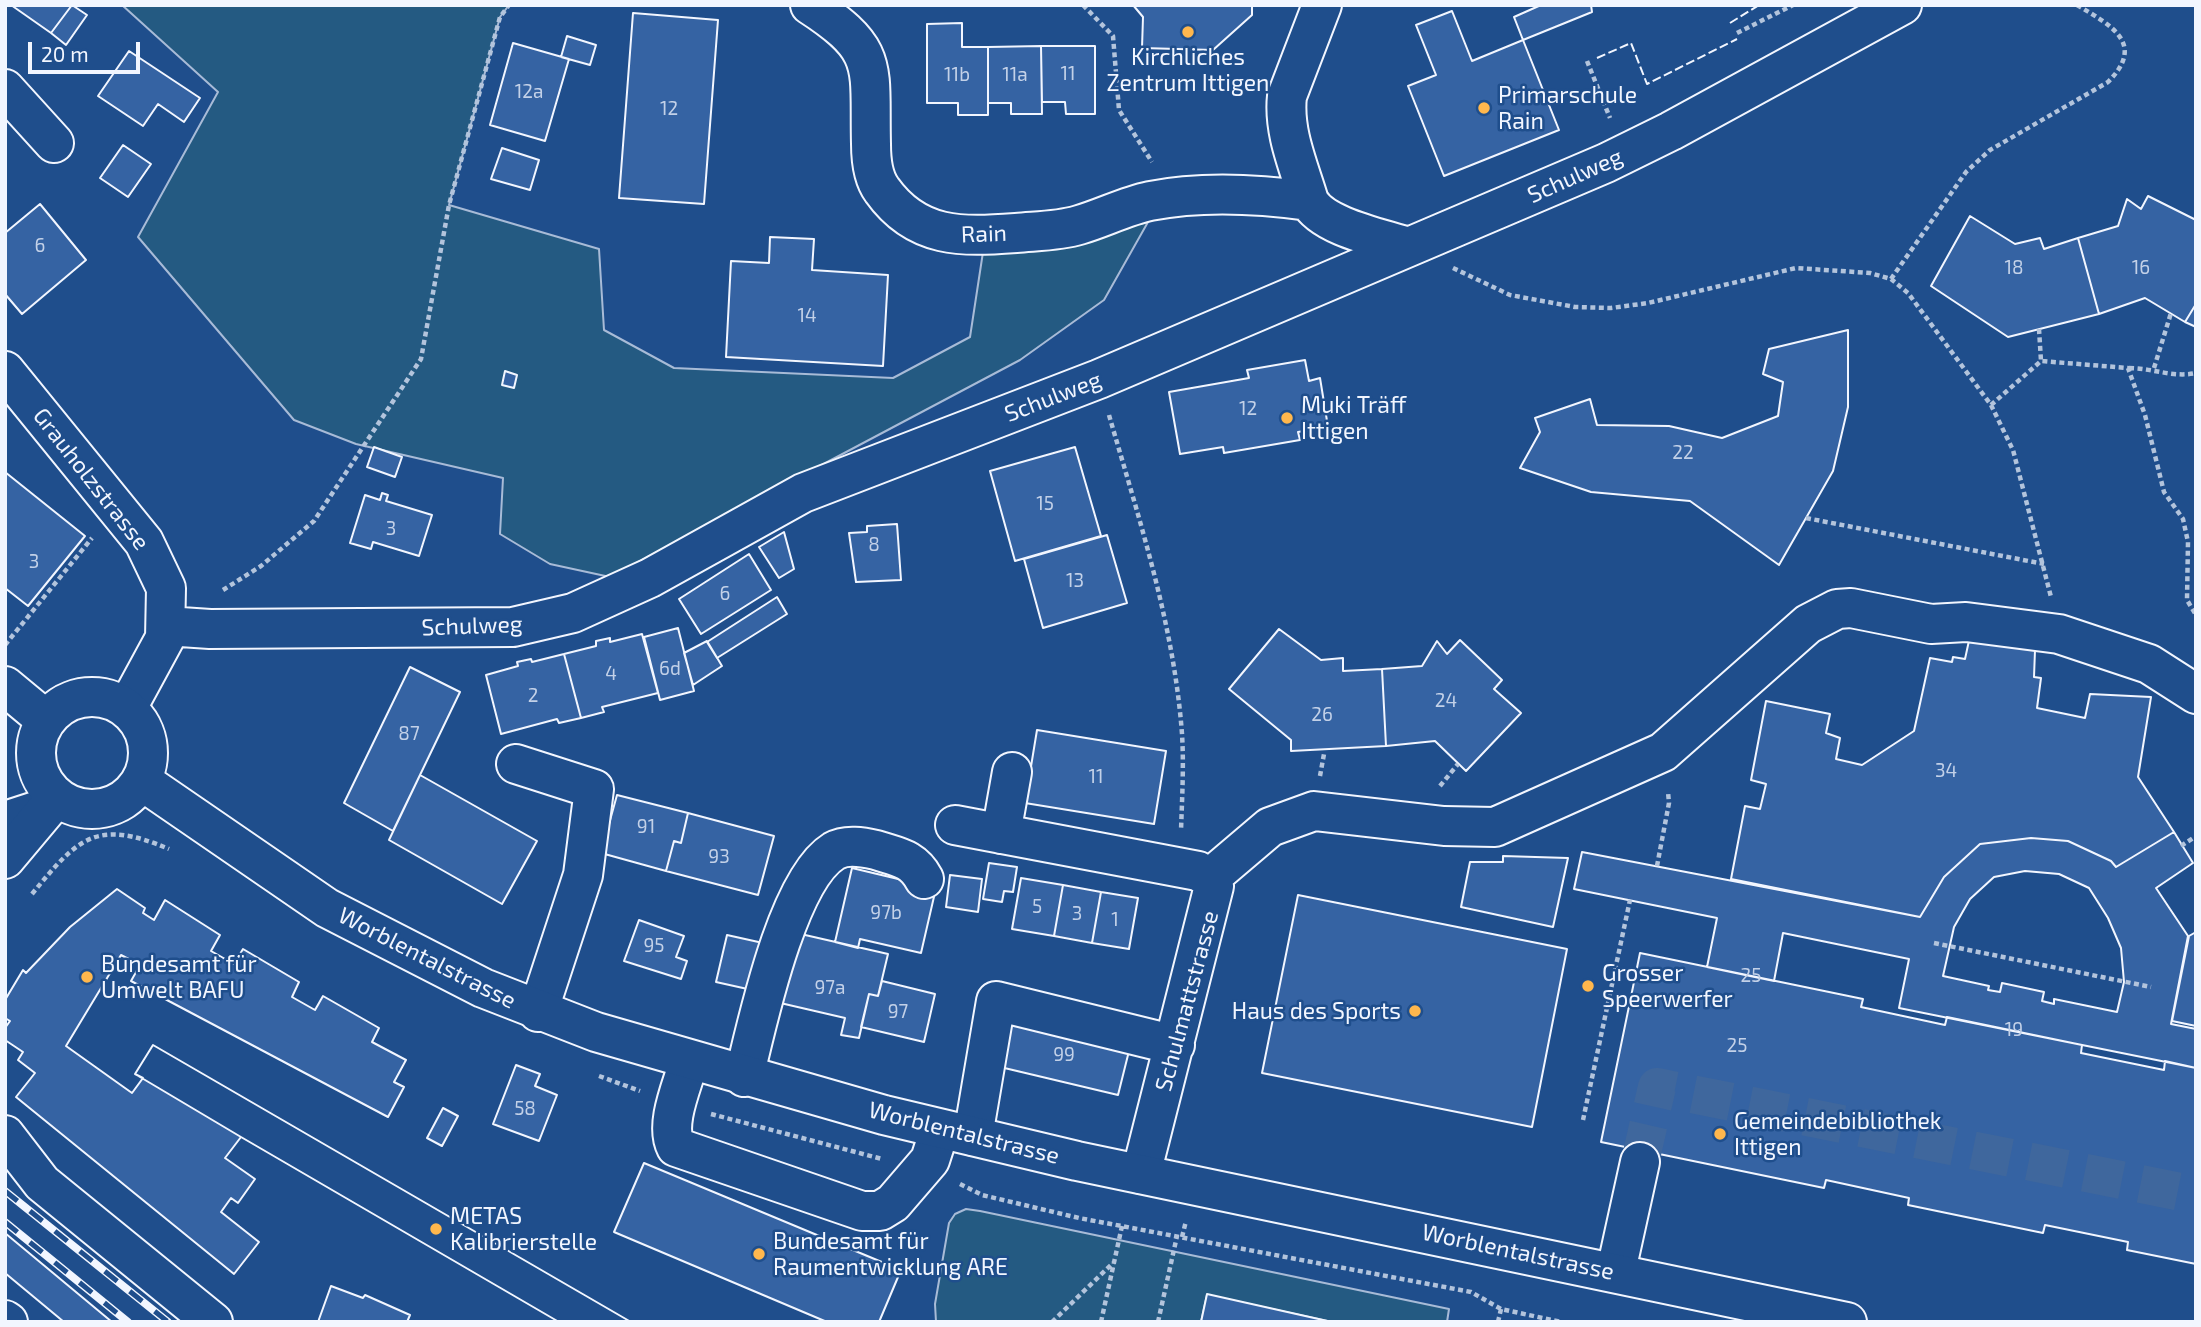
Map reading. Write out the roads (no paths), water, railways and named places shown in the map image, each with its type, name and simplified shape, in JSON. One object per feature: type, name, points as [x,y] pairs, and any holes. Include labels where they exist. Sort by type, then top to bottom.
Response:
[{"type":"street","name":"Rain","points":[[810,5],[838,23],[861,48],[870,74],[874,170],[880,188],[910,216],[931,230],[975,236],[1061,229],[1148,201],[1175,198],[1270,196],[1309,201]]},
{"type":"street","points":[[1322,5],[1287,96],[1286,110],[1309,201],[1313,209],[1331,221],[1408,247]]},
{"type":"street","name":"Schulweg","points":[[166,626],[210,629],[529,625],[573,613],[650,578],[803,493],[1099,379],[1626,154],[1902,5]]},
{"type":"street","points":[[5,89],[54,143]]},
{"type":"street","name":"Grauholzstrasse","points":[[5,371],[144,542],[166,588],[166,626],[158,652],[127,708]]},
{"type":"street","points":[[955,825],[1195,872],[1270,827],[1314,811],[1484,829],[1495,827],[1662,752],[1789,638],[1822,614],[1837,609],[1851,608],[1931,624],[1966,622],[2059,634],[2149,664],[2196,694]]},
{"type":"street","points":[[5,687],[46,720]]},
{"type":"street","points":[[5,821],[52,802],[86,810],[103,808],[125,799],[142,781],[149,750],[146,734],[127,708],[111,700],[93,696],[75,699],[59,707],[46,720],[38,735],[38,769],[52,802]]},
{"type":"street","points":[[516,764],[594,789],[583,875],[538,1012]]},
{"type":"street","points":[[1002,834],[1012,772]]},
{"type":"street","name":"Worblentalstrasse","points":[[142,781],[327,908],[413,954],[538,1012],[689,1061],[956,1132],[1141,1174],[1847,1322]]},
{"type":"street","points":[[5,859],[52,802]]},
{"type":"street","points":[[744,1077],[774,955],[809,880],[828,856],[849,846],[868,848],[907,859],[917,866],[924,879]]},
{"type":"street","name":"Schulmattstrasse","points":[[1141,1174],[1213,900],[1214,886],[1195,872]]},
{"type":"street","points":[[689,1061],[673,1122],[672,1138],[676,1147],[862,1211],[880,1211],[892,1203],[956,1132],[996,1001],[1175,1045]]},
{"type":"street","points":[[5,1135],[42,1183],[213,1322]]},
{"type":"street","points":[[1616,1272],[1640,1162]]},
{"type":"tunnel","points":[[1640,1162],[1657,1087],[2196,1195]]},
{"type":"railway","points":[[5,1191],[168,1322]]},
{"type":"railway","points":[[5,1222],[128,1322]]},
{"type":"place","name":"Kirchliches Zentrum Ittigen","points":[[1188,32]]},
{"type":"place","name":"Primarschule Rain","points":[[1484,108]]},
{"type":"place","name":"Muki Träff Ittigen","points":[[1287,418]]},
{"type":"place","name":"Bundesamt für Umwelt BAFU","points":[[87,977]]},
{"type":"place","name":"Grosser Speerwerfer","points":[[1588,986]]},
{"type":"place","name":"Haus des Sports","points":[[1415,1011]]},
{"type":"place","name":"Gemeindebibliothek Ittigen","points":[[1720,1134]]},
{"type":"place","name":"METAS Kalibrierstelle","points":[[436,1229]]},
{"type":"place","name":"Bundesamt für Raumentwicklung ARE","points":[[759,1254]]}]
